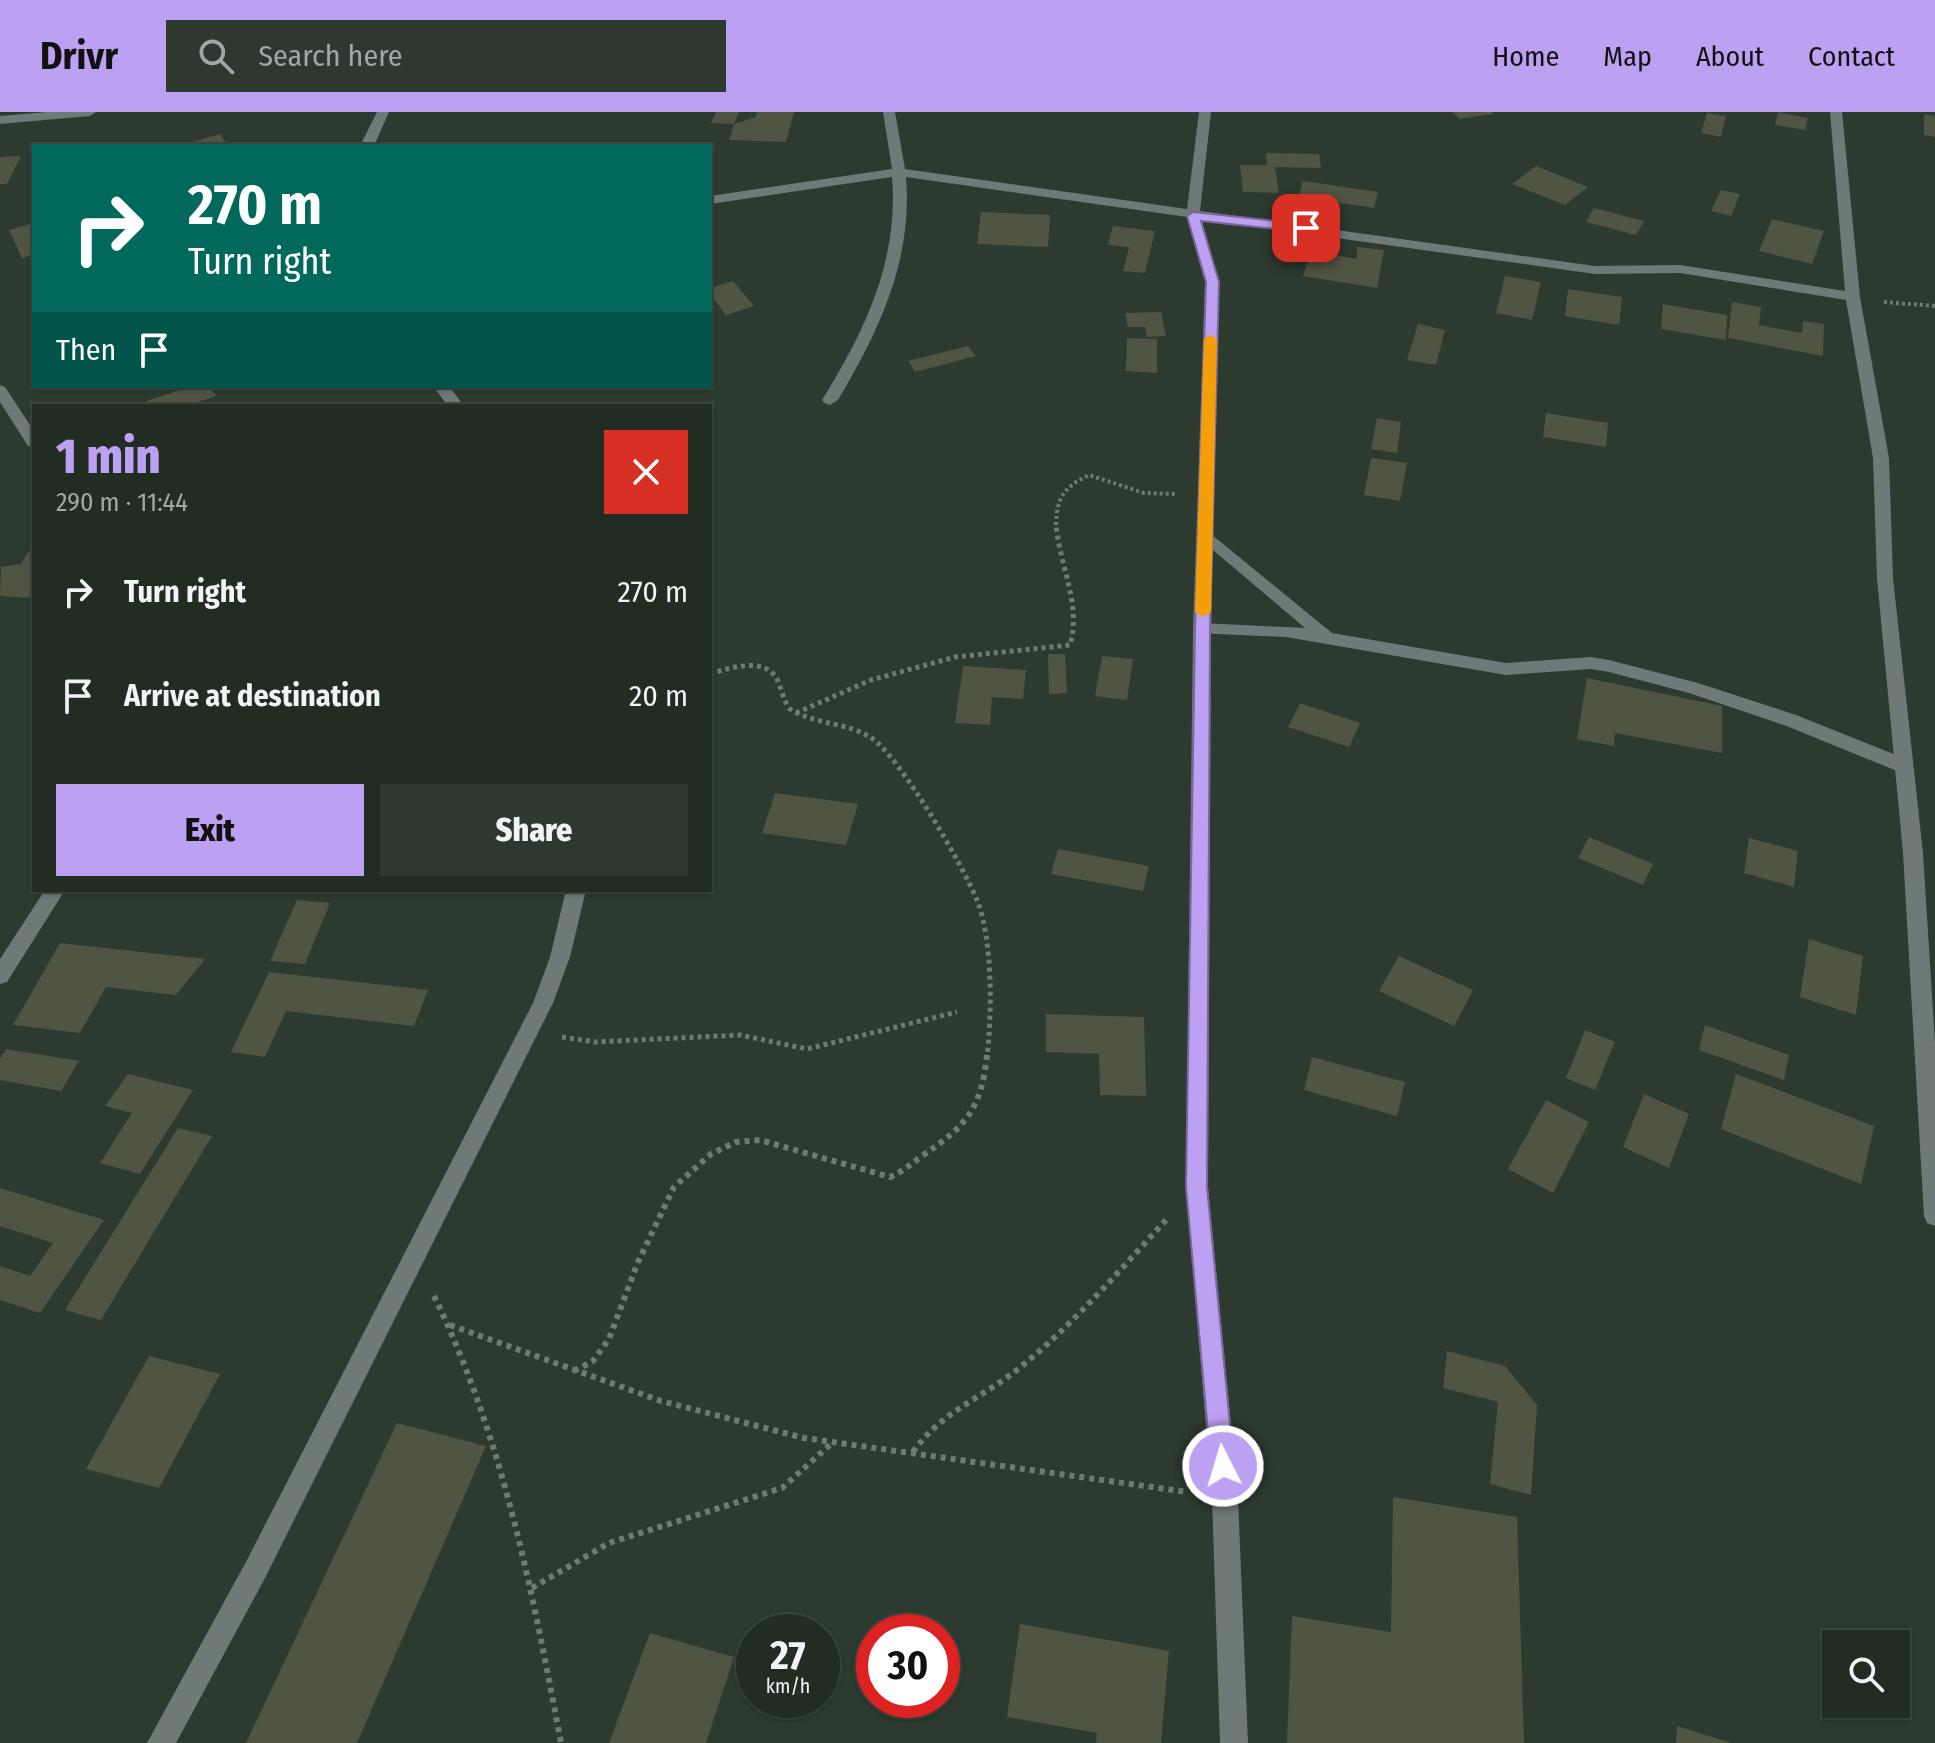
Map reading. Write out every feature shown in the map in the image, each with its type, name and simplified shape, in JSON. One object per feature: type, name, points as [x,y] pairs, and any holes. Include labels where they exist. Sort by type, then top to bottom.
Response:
[{"type":"street","points":[[0,120],[90,112]]},
{"type":"street","points":[[368,144],[383,112]]},
{"type":"street","points":[[830,400],[865,342],[884,301],[895,266],[901,224],[898,172],[889,112]]},
{"type":"street","points":[[1205,112],[1193,216],[1212,282],[1202,629],[1197,1187],[1225,1497],[1234,1743]]},
{"type":"street","points":[[1836,112],[1853,297],[1881,458],[1885,578],[1904,766],[1935,1216]]},
{"type":"street","points":[[712,200],[898,172],[1193,216],[1278,224],[1595,270],[1680,269],[1721,273],[1853,297]]},
{"type":"street","points":[[0,390],[7,414],[32,441]]},
{"type":"street","points":[[1206,535],[1325,636]]},
{"type":"street","points":[[1202,629],[1286,631],[1325,636],[1506,669],[1591,663],[1609,666],[1681,684],[1790,720],[1904,766]]},
{"type":"street","points":[[0,976],[54,892]]},
{"type":"street","points":[[161,1743],[256,1569],[531,1027],[560,957],[576,892]]},
{"type":"path","points":[[1853,297],[1935,306]]},
{"type":"path","points":[[795,713],[871,680],[955,657],[1070,645],[1075,637],[1075,617],[1057,543],[1056,514],[1067,487],[1082,476],[1097,475],[1144,493],[1208,494]]},
{"type":"path","points":[[574,1371],[593,1361],[609,1339],[638,1262],[674,1187],[711,1154],[736,1142],[760,1140],[890,1177],[938,1147],[969,1120],[981,1096],[989,1046],[989,993],[977,900],[905,776],[885,748],[869,736],[795,713],[784,701],[777,679],[766,669],[748,666],[712,674]]},
{"type":"path","points":[[531,1027],[580,1041],[730,1034],[807,1049],[957,1012]]},
{"type":"path","points":[[913,1452],[939,1417],[1016,1371],[1081,1315],[1197,1187]]},
{"type":"path","points":[[413,1256],[450,1325],[494,1434],[532,1588],[561,1743]]},
{"type":"path","points":[[450,1325],[661,1401],[832,1443],[1225,1497]]},
{"type":"path","points":[[532,1588],[609,1543],[782,1488],[832,1443]]},
{"type":"building","points":[[716,112],[739,112],[734,124],[711,123]]},
{"type":"building","points":[[757,112],[794,112],[786,142],[729,140],[734,124],[756,117]]},
{"type":"building","points":[[1453,112],[1493,112],[1493,114],[1459,119]]},
{"type":"building","points":[[1778,112],[1808,118],[1805,130],[1775,125]]},
{"type":"building","points":[[1707,113],[1726,116],[1721,137],[1701,133]]},
{"type":"building","points":[[1924,114],[1935,116],[1935,137],[1924,135]]},
{"type":"building","points":[[220,134],[227,144],[185,144]]},
{"type":"building","points":[[1266,153],[1319,154],[1321,168],[1275,167],[1279,193],[1243,192],[1240,165],[1267,165]]},
{"type":"building","points":[[21,156],[7,184],[0,184],[0,157]]},
{"type":"building","points":[[1536,166],[1588,187],[1565,205],[1512,184]]},
{"type":"building","points":[[1303,181],[1378,192],[1374,208],[1335,202],[1333,208],[1297,202]]},
{"type":"building","points":[[1721,190],[1740,194],[1731,216],[1711,211]]},
{"type":"building","points":[[1594,208],[1644,221],[1636,235],[1586,222]]},
{"type":"building","points":[[981,212],[1050,215],[1048,247],[977,244]]},
{"type":"building","points":[[1772,219],[1824,231],[1812,264],[1759,251]]},
{"type":"building","points":[[32,224],[32,255],[22,258],[9,230]]},
{"type":"building","points":[[1113,226],[1155,231],[1145,273],[1123,271],[1129,247],[1108,245]]},
{"type":"building","points":[[1357,247],[1384,250],[1377,288],[1303,276],[1311,251],[1357,259]]},
{"type":"building","points":[[1505,276],[1541,282],[1532,320],[1496,313]]},
{"type":"building","points":[[733,281],[754,306],[726,315],[712,297],[712,287]]},
{"type":"building","points":[[1568,289],[1622,297],[1619,325],[1565,316]]},
{"type":"building","points":[[1732,302],[1761,307],[1759,325],[1802,333],[1803,321],[1824,324],[1823,356],[1728,338]]},
{"type":"building","points":[[1663,304],[1727,315],[1726,340],[1661,329]]},
{"type":"building","points":[[1161,312],[1166,336],[1147,337],[1145,327],[1128,327],[1125,313]]},
{"type":"building","points":[[1418,324],[1445,330],[1436,365],[1407,360]]},
{"type":"building","points":[[1127,338],[1157,339],[1157,373],[1126,371]]},
{"type":"building","points":[[968,346],[976,356],[915,372],[908,361]]},
{"type":"building","points":[[185,388],[211,388],[216,396],[192,404],[138,404]]},
{"type":"building","points":[[1546,413],[1608,423],[1606,447],[1543,437]]},
{"type":"building","points":[[1377,418],[1401,422],[1397,453],[1371,449]]},
{"type":"building","points":[[1371,458],[1407,463],[1400,501],[1364,495]]},
{"type":"building","points":[[29,551],[32,552],[32,598],[0,596],[1,567],[21,564]]},
{"type":"building","points":[[1048,654],[1065,654],[1067,693],[1049,694]]},
{"type":"building","points":[[1102,656],[1133,659],[1127,700],[1095,696]]},
{"type":"building","points":[[963,666],[1026,670],[1023,699],[992,697],[990,725],[955,723]]},
{"type":"building","points":[[1587,678],[1722,706],[1722,753],[1615,733],[1614,746],[1577,739]]},
{"type":"building","points":[[1300,703],[1360,723],[1349,747],[1288,727]]},
{"type":"building","points":[[775,793],[858,804],[846,845],[762,833]]},
{"type":"building","points":[[1589,837],[1653,864],[1643,885],[1578,858]]},
{"type":"building","points":[[1749,838],[1798,851],[1794,887],[1744,873]]},
{"type":"building","points":[[1058,849],[1149,866],[1143,891],[1051,874]]},
{"type":"building","points":[[297,900],[330,903],[305,964],[270,961]]},
{"type":"building","points":[[1809,939],[1863,956],[1856,1015],[1800,997]]},
{"type":"building","points":[[60,943],[205,959],[176,995],[106,987],[80,1033],[13,1025]]},
{"type":"building","points":[[1399,956],[1473,990],[1454,1026],[1379,991]]},
{"type":"building","points":[[269,972],[428,990],[414,1026],[286,1011],[265,1057],[231,1052]]},
{"type":"building","points":[[1046,1014],[1144,1017],[1146,1096],[1100,1095],[1099,1054],[1046,1052]]},
{"type":"building","points":[[1705,1025],[1789,1055],[1784,1080],[1699,1050]]},
{"type":"building","points":[[1585,1030],[1615,1042],[1595,1090],[1566,1078]]},
{"type":"building","points":[[6,1049],[79,1061],[61,1091],[0,1080],[0,1059]]},
{"type":"building","points":[[1312,1057],[1405,1082],[1397,1116],[1304,1090]]},
{"type":"building","points":[[128,1074],[193,1090],[140,1174],[100,1163],[132,1113],[105,1106]]},
{"type":"building","points":[[1736,1074],[1874,1126],[1861,1184],[1721,1129]]},
{"type":"building","points":[[1644,1094],[1689,1114],[1669,1168],[1623,1147]]},
{"type":"building","points":[[1546,1100],[1589,1122],[1553,1193],[1508,1169]]},
{"type":"building","points":[[178,1128],[212,1136],[101,1320],[65,1310]]},
{"type":"building","points":[[0,1188],[104,1220],[40,1313],[0,1300],[0,1266],[30,1276],[53,1243],[0,1226]]},
{"type":"building","points":[[1447,1351],[1505,1366],[1537,1405],[1531,1495],[1490,1484],[1498,1402],[1443,1388]]},
{"type":"building","points":[[149,1356],[220,1374],[159,1488],[86,1469]]},
{"type":"building","points":[[397,1423],[486,1446],[357,1743],[246,1743]]},
{"type":"building","points":[[1393,1497],[1517,1517],[1524,1743],[1287,1743],[1292,1616],[1391,1632]]},
{"type":"building","points":[[1020,1624],[1169,1651],[1161,1743],[1096,1743],[1097,1733],[1007,1717]]},
{"type":"building","points":[[650,1633],[734,1657],[706,1743],[609,1743]]},
{"type":"building","points":[[1677,1726],[1729,1742],[1729,1743],[1676,1743]]},
{"type":"slow traffic","points":[[1203,612],[1210,339]]},
{"type":"route","points":[[1223,1466],[1197,1187],[1202,629],[1212,282],[1193,216],[1306,228]]}]
